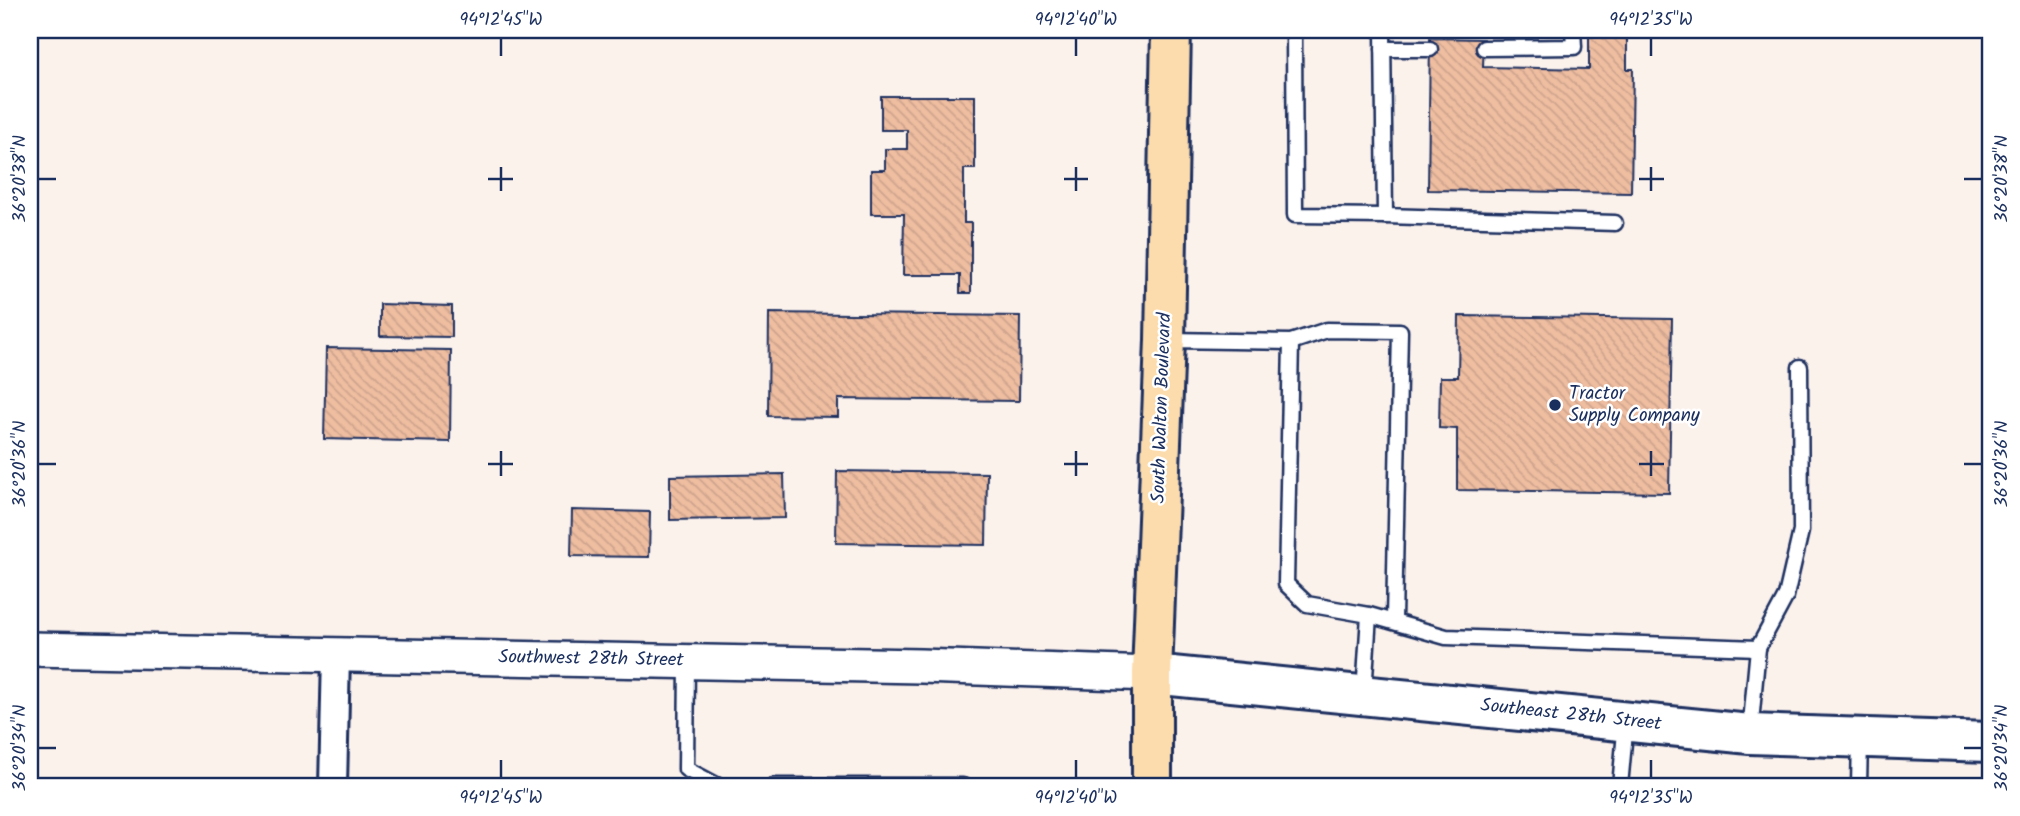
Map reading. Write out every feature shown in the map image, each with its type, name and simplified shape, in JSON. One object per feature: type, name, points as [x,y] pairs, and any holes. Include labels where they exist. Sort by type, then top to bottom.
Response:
[{"type":"main road","name":"South Walton Boulevard","points":[[1152,786],[1152,674],[1165,340],[1171,30]]},
{"type":"main road","name":"Southeast 28th Street","points":[[1152,674],[1750,734],[1990,742]]},
{"type":"street","name":"Southwest 28th Street","points":[[30,649],[687,661],[1152,674]]},
{"type":"street","points":[[333,786],[336,655]]},
{"type":"lane","points":[[1294,30],[1295,215],[1615,223]]},
{"type":"lane","points":[[1383,30],[1385,216]]},
{"type":"lane","points":[[1484,48],[1574,47],[1573,30]]},
{"type":"lane","points":[[1383,50],[1430,50]]},
{"type":"lane","points":[[1165,340],[1291,342],[1327,330],[1400,331],[1394,620]]},
{"type":"lane","points":[[1291,342],[1286,584],[1307,604],[1394,620],[1446,637],[1758,648]]},
{"type":"lane","points":[[1750,734],[1758,648],[1786,596],[1801,531],[1800,368]]},
{"type":"lane","points":[[1364,695],[1369,615]]},
{"type":"lane","points":[[687,661],[686,769],[719,786]]},
{"type":"lane","points":[[1620,786],[1626,721]]},
{"type":"lane","points":[[1859,786],[1860,737]]},
{"type":"lane","points":[[774,786],[963,786]]},
{"type":"building","points":[[1589,30],[1627,30],[1627,69],[1633,69],[1631,193],[1428,190],[1430,38],[1484,39],[1483,67],[1589,69]]},
{"type":"building","points":[[881,96],[975,96],[975,169],[964,169],[964,223],[971,223],[971,293],[960,293],[960,275],[903,275],[904,214],[871,214],[871,170],[885,170],[885,149],[907,149],[907,130],[881,130]]},
{"type":"building","points":[[380,304],[452,306],[452,337],[380,336]]},
{"type":"building","points":[[769,313],[1020,316],[1019,401],[838,399],[838,417],[768,416]]},
{"type":"building","points":[[1459,316],[1672,319],[1669,493],[1457,490],[1457,429],[1439,428],[1440,377],[1458,377]]},
{"type":"building","points":[[326,348],[451,350],[450,442],[324,439]]},
{"type":"building","points":[[837,471],[987,473],[986,545],[836,543]]},
{"type":"building","points":[[784,474],[785,518],[670,520],[670,476]]},
{"type":"building","points":[[572,510],[650,512],[649,557],[571,556]]},
{"type":"place","name":"Tractor Supply Company","points":[[1555,405]]}]
